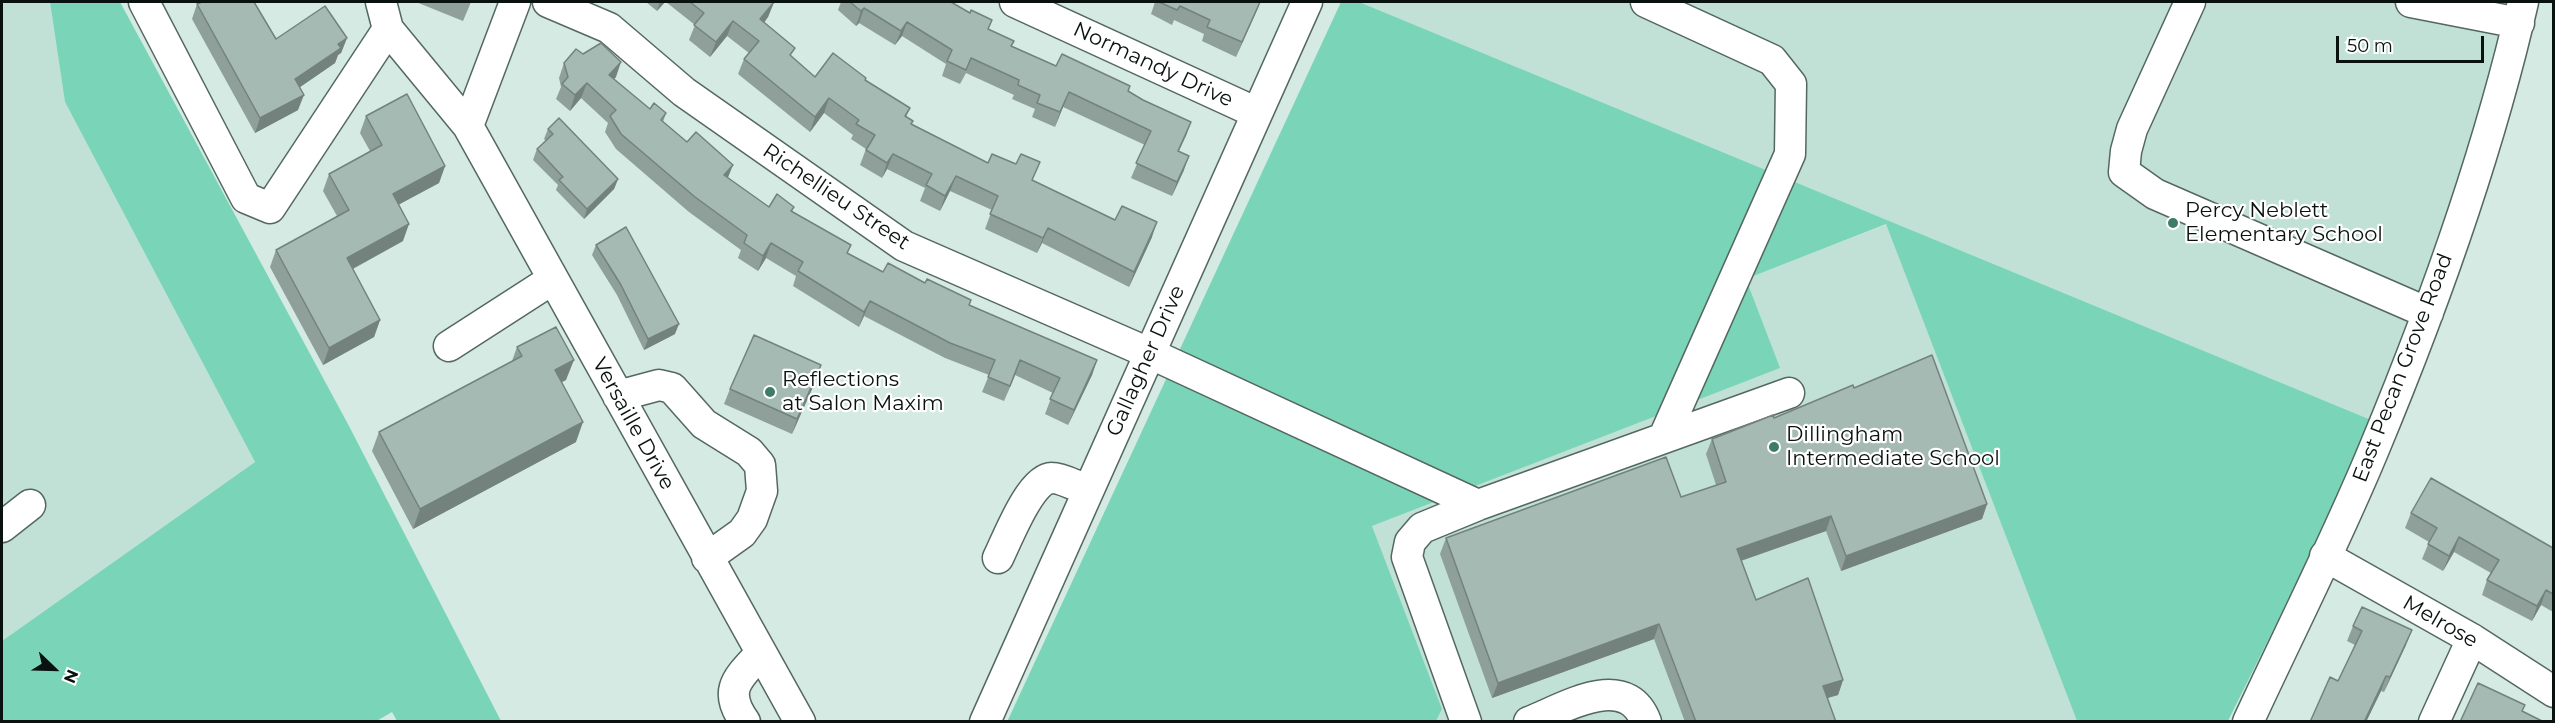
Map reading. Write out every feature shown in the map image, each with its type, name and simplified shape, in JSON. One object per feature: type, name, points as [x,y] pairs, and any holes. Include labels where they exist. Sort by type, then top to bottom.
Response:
[{"type":"street","points":[[144,2],[246,198],[270,208],[385,15]]},
{"type":"street","points":[[468,126],[515,2]]},
{"type":"street","name":"Richellieu Street","points":[[548,2],[609,27],[684,92],[904,246],[1149,353],[1479,505]]},
{"type":"street","name":"Normandy Drive","points":[[1015,2],[1257,113]]},
{"type":"street","name":"Gallagher Drive","points":[[985,722],[1307,2]]},
{"type":"street","points":[[1646,2],[1772,60],[1791,84],[1790,154],[1664,438]]},
{"type":"street","points":[[2190,2],[2132,129],[2126,151],[2124,172],[2155,194],[2428,313]]},
{"type":"street","points":[[2411,2],[2521,12]]},
{"type":"street","name":"East Pecan Grove Road","points":[[2248,722],[2373,451],[2428,313],[2474,179],[2521,12]]},
{"type":"street","name":"Versaille Drive","points":[[385,15],[468,126],[760,654],[800,722]]},
{"type":"street","points":[[449,346],[553,279]]},
{"type":"street","points":[[618,396],[659,385],[672,388],[704,424],[749,452],[760,465],[762,491],[752,519],[742,533],[707,558]]},
{"type":"street","points":[[1466,722],[1407,557],[1410,542],[1422,528],[1479,505],[1788,393]]},
{"type":"street","points":[[999,558],[1032,491],[1041,481],[1052,478],[1088,490]]},
{"type":"street","points":[[2,527],[30,505]]},
{"type":"street","name":"Melrose","points":[[2325,556],[2472,639],[2553,692]]},
{"type":"street","points":[[2434,722],[2472,639]]},
{"type":"street","points":[[745,722],[734,706],[735,686],[738,678],[760,654]]},
{"type":"street","points":[[1529,722],[1603,693],[1621,694],[1635,702],[1646,722]]},
{"type":"shaded area","points":[[2,2],[50,2],[65,102],[255,462],[2,641]]},
{"type":"shaded area","name":"Percy Neblett Elementary School","points":[[1359,2],[2514,2],[2465,183],[2376,422]]},
{"type":"shaded area","name":"Dillingham Intermediate School","points":[[1887,224],[2077,721],[1436,721],[1442,709],[1372,526],[1779,368],[1746,279]]},
{"type":"green space","points":[[50,2],[120,2],[349,426],[501,721],[397,721],[392,712],[375,722],[2,721],[2,641],[255,462],[65,102]]},
{"type":"green space","points":[[1341,2],[1359,2],[2376,422],[2228,721],[2077,721],[1886,224],[1746,279],[1780,368],[1372,526],[1442,709],[1436,721],[1007,722]]},
{"type":"building","points":[[202,2],[254,2],[276,39],[325,6],[347,38],[338,44],[341,48],[295,79],[304,95],[260,118],[197,4]]},
{"type":"building","points":[[690,2],[774,2],[760,19],[795,48],[790,55],[815,77],[833,53],[866,78],[865,80],[910,108],[905,116],[913,121],[911,124],[988,163],[992,154],[1016,164],[1021,154],[1040,162],[1032,180],[1115,220],[1122,206],[1157,222],[1134,272],[1048,228],[1043,238],[990,214],[998,196],[956,176],[945,196],[926,185],[932,174],[893,154],[887,163],[866,150],[875,135],[856,124],[859,120],[829,98],[815,117],[744,59],[759,41],[733,21],[716,42],[694,25],[704,13]]},
{"type":"building","points":[[850,2],[951,2],[970,13],[971,10],[992,20],[988,29],[1014,41],[1011,46],[1056,66],[1062,54],[1130,86],[1128,91],[1143,100],[1191,122],[1178,151],[1189,156],[1177,182],[1136,163],[1151,131],[1069,92],[1060,112],[1037,103],[1040,95],[1018,85],[1019,80],[971,58],[966,70],[947,61],[952,50],[907,22],[901,31],[864,8],[861,11]]},
{"type":"building","points":[[1159,2],[1260,2],[1242,42],[1207,27],[1210,20],[1180,6],[1177,10]]},
{"type":"building","points":[[601,43],[621,62],[609,75],[650,109],[654,103],[666,113],[661,120],[687,142],[696,132],[733,165],[724,175],[769,207],[777,194],[794,207],[791,211],[851,245],[847,253],[883,272],[888,263],[925,283],[927,279],[971,300],[969,305],[1097,360],[1074,410],[1050,399],[1060,378],[1020,360],[1010,386],[988,377],[995,360],[950,343],[870,301],[864,312],[798,271],[803,262],[771,243],[763,256],[744,243],[747,235],[695,197],[621,134],[610,116],[616,110],[587,83],[575,95],[562,84],[568,77],[564,63],[576,49],[583,54]]},
{"type":"building","points":[[407,94],[445,166],[393,194],[409,224],[347,258],[380,320],[329,348],[276,250],[349,210],[329,174],[382,145],[366,116]]},
{"type":"building","points":[[559,118],[618,179],[587,209],[559,180],[563,177],[537,149],[553,134],[548,129]]},
{"type":"building","points":[[626,227],[679,324],[648,339],[621,285],[596,245]]},
{"type":"building","points":[[556,327],[574,360],[555,370],[583,422],[420,509],[379,432],[522,356],[517,347]]},
{"type":"building","name":"Reflections at Salon Maxim","points":[[754,335],[821,365],[797,419],[730,389]]},
{"type":"building","points":[[1932,355],[1987,504],[1846,556],[1831,516],[1737,549],[1756,600],[1808,578],[1843,680],[1823,686],[1836,722],[1696,722],[1659,624],[1498,683],[1446,538],[1666,457],[1681,497],[1726,482],[1712,439],[1773,415],[1774,418],[1853,385],[1854,388]]},
{"type":"building","points":[[2431,478],[2553,548],[2553,594],[2546,590],[2537,606],[2487,580],[2499,560],[2459,537],[2449,556],[2428,544],[2437,528],[2411,513]]},
{"type":"building","points":[[2362,607],[2412,630],[2390,677],[2386,676],[2364,722],[2310,722],[2330,677],[2338,681],[2362,631],[2353,626]]},
{"type":"building","points":[[2478,683],[2525,705],[2522,711],[2544,722],[2460,722]]},
{"type":"place","name":"Percy Neblett Elementary School","points":[[2173,223]]},
{"type":"place","name":"Reflections at Salon Maxim","points":[[770,392]]},
{"type":"place","name":"Dillingham Intermediate School","points":[[1774,447]]}]
